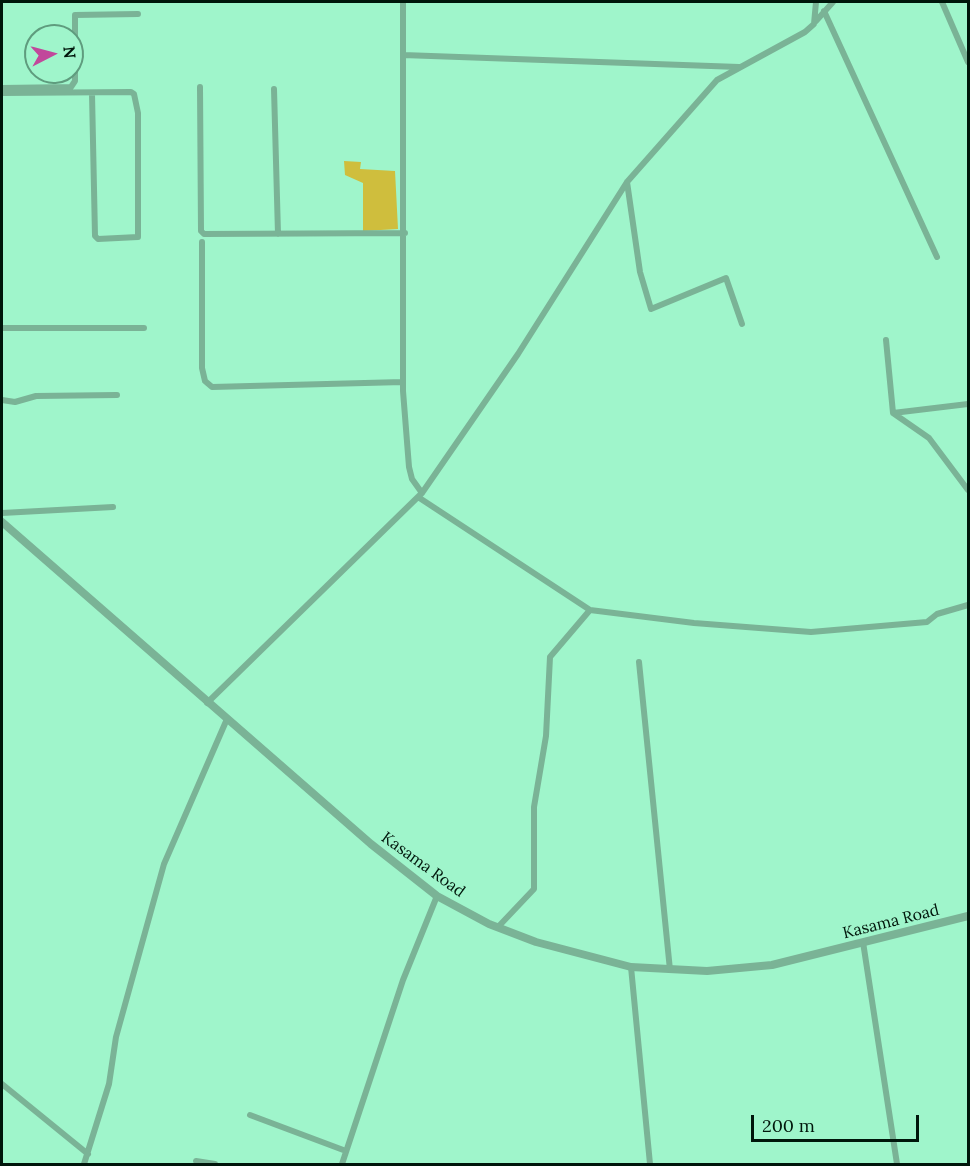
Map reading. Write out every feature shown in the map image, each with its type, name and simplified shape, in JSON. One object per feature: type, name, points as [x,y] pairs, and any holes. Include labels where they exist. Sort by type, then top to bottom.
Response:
[{"type":"street","points":[[403,2],[404,382],[409,467],[420,495],[590,610],[694,623],[811,632],[927,622],[937,614],[969,605]]},
{"type":"street","points":[[814,24],[816,2]]},
{"type":"street","points":[[207,703],[420,495],[518,354],[627,182],[717,80],[805,32],[833,2]]},
{"type":"street","points":[[942,2],[969,62]]},
{"type":"street","points":[[824,11],[937,257]]},
{"type":"street","points":[[2,88],[71,87],[75,81],[75,15],[138,14]]},
{"type":"street","points":[[403,55],[740,67]]},
{"type":"street","points":[[711,66],[717,80]]},
{"type":"street","points":[[200,87],[201,231],[208,235],[405,233]]},
{"type":"street","points":[[274,89],[278,234]]},
{"type":"street","points":[[2,93],[131,92],[138,101],[138,237],[98,239],[95,236],[92,94]]},
{"type":"street","points":[[627,182],[640,272],[651,309],[726,278],[742,324]]},
{"type":"street","points":[[202,242],[202,368],[205,381],[213,387],[404,382]]},
{"type":"street","points":[[2,328],[144,328]]},
{"type":"street","points":[[886,340],[893,413],[929,438],[969,490]]},
{"type":"street","points":[[2,399],[15,402],[36,396],[117,395]]},
{"type":"street","points":[[893,413],[969,404]]},
{"type":"street","points":[[2,513],[113,507]]},
{"type":"street","name":"Kasama Road","points":[[2,522],[371,844],[437,896],[498,927],[536,942],[631,967],[707,971],[772,965],[969,916]]},
{"type":"street","points":[[498,927],[534,889],[534,807],[546,736],[550,657],[590,610]]},
{"type":"street","points":[[639,662],[670,970]]},
{"type":"street","points":[[84,1164],[109,1084],[116,1036],[164,864],[227,719]]},
{"type":"street","points":[[342,1164],[403,980],[437,896]]},
{"type":"street","points":[[863,942],[897,1164]]},
{"type":"street","points":[[631,967],[650,1164]]},
{"type":"street","points":[[2,1084],[88,1154]]},
{"type":"street","points":[[250,1115],[346,1151]]},
{"type":"street","points":[[196,1161],[215,1164]]},
{"type":"shaded area","points":[[344,161],[361,162],[360,169],[395,171],[398,229],[363,231],[363,183],[345,175]]}]
